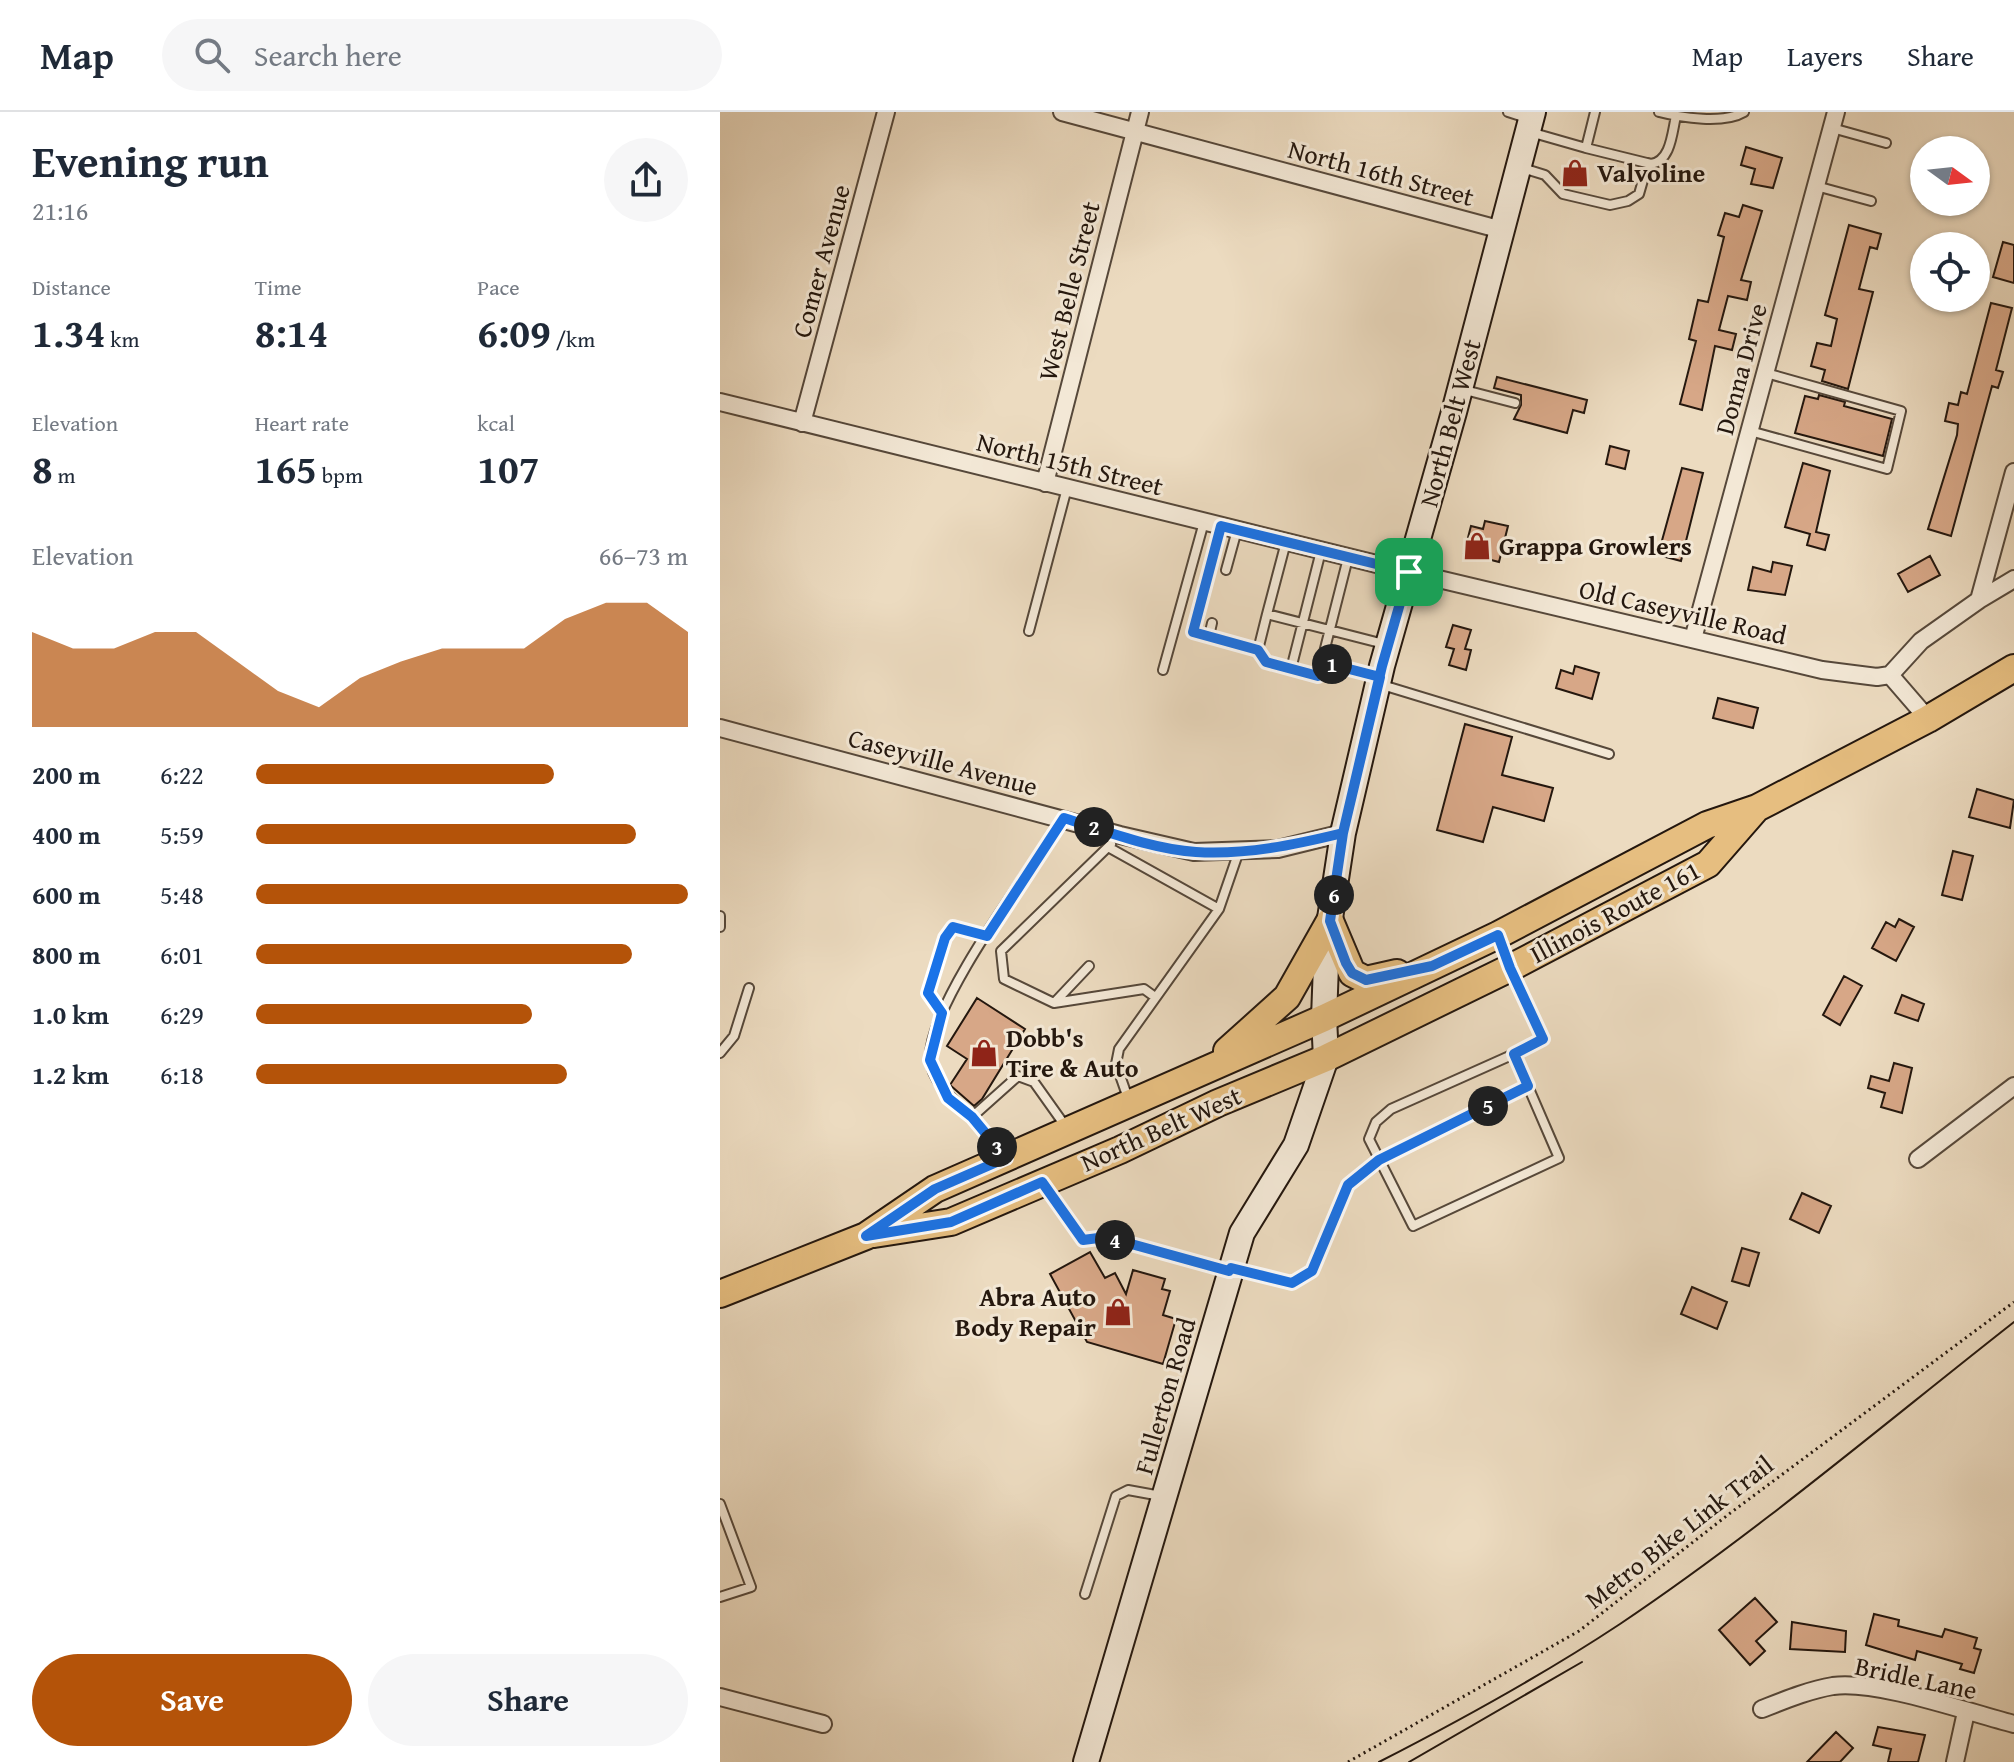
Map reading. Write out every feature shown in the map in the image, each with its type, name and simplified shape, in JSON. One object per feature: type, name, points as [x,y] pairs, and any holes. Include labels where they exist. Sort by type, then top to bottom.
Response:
[{"type":"main road","name":"North Belt West","points":[[720,1294],[866,1236],[951,1222],[1326,1058],[1324,1018],[1330,921],[1343,833],[1379,680],[1519,167],[1525,119]]},
{"type":"main road","name":"Illinois Route 161","points":[[1324,1018],[1498,935],[1707,825],[1757,808],[1928,719],[2014,668]]},
{"type":"main road","name":"Illinois Route 161","points":[[1326,1058],[1510,968],[1708,864],[1757,808]]},
{"type":"main road","points":[[1330,921],[1352,973],[1366,980],[1432,966]]},
{"type":"main road","points":[[1202,1072],[1287,997],[1330,921]]},
{"type":"main road","name":"North Belt West","points":[[866,1236],[935,1189],[1324,1018]]},
{"type":"main road","name":"Fullerton Road","points":[[1086,1762],[1242,1233],[1255,1207],[1296,1145],[1326,1058]]},
{"type":"street","name":"Comer Avenue","points":[[802,423],[886,112]]},
{"type":"street","name":"North 16th Street","points":[[1062,112],[1502,230]]},
{"type":"street","name":"West Belle Street","points":[[1045,483],[1140,112]]},
{"type":"street","name":"Donna Drive","points":[[1693,639],[1834,120]]},
{"type":"street","name":"North 15th Street","points":[[720,402],[1409,572]]},
{"type":"street","points":[[1979,600],[2014,472]]},
{"type":"street","name":"Old Caseyville Road","points":[[1409,572],[1828,671],[1877,677],[1890,675]]},
{"type":"street","points":[[1928,719],[1890,675],[1921,641],[2014,579]]},
{"type":"street","name":"Caseyville Avenue","points":[[720,728],[1064,818],[1114,841],[1194,852],[1239,851],[1278,849],[1343,833]]},
{"type":"street","points":[[1918,1159],[2014,1086]]},
{"type":"street","name":"Bridle Lane","points":[[1762,1709],[1813,1690],[1836,1686],[1888,1691],[2014,1724]]},
{"type":"street","points":[[720,1697],[823,1724]]},
{"type":"street","points":[[1955,1762],[1966,1712]]},
{"type":"lane","points":[[1586,148],[1595,112]]},
{"type":"lane","points":[[1659,112],[1676,116],[1734,118],[1744,112]]},
{"type":"lane","points":[[1525,119],[1586,148],[1659,163],[1665,157],[1676,116]]},
{"type":"lane","points":[[1834,120],[1886,143]]},
{"type":"lane","points":[[1519,167],[1545,175],[1563,194],[1610,205],[1628,201],[1639,194],[1648,163]]},
{"type":"lane","points":[[1816,186],[1871,201]]},
{"type":"lane","points":[[1750,431],[1887,469],[1901,411],[1766,373]]},
{"type":"lane","points":[[1460,388],[1515,403]]},
{"type":"lane","points":[[1029,631],[1067,488]]},
{"type":"lane","points":[[1163,670],[1204,522]]},
{"type":"lane","points":[[1226,570],[1229,528]]},
{"type":"lane","points":[[1229,528],[1193,632],[1258,650],[1266,662],[1318,676],[1348,558]]},
{"type":"lane","points":[[1258,650],[1286,542]]},
{"type":"lane","points":[[1291,669],[1321,551]]},
{"type":"lane","points":[[1267,614],[1388,646]]},
{"type":"lane","points":[[1209,636],[1212,623]]},
{"type":"lane","points":[[1322,662],[1609,754]]},
{"type":"lane","points":[[1006,1158],[972,1117],[948,1098],[930,1060],[942,1013],[954,987],[1064,818]]},
{"type":"lane","points":[[1144,989],[1054,1003],[1004,979],[1001,951],[1114,841],[1219,909]]},
{"type":"lane","points":[[1130,1104],[1116,1064],[1119,1049],[1219,909],[1239,851]]},
{"type":"lane","points":[[720,916],[720,927]]},
{"type":"lane","points":[[942,1013],[928,993],[945,938],[953,927],[987,936]]},
{"type":"lane","points":[[1498,935],[1543,1039],[1391,1109],[1376,1122],[1369,1139],[1413,1226],[1559,1158],[1514,1054]]},
{"type":"lane","points":[[1054,1003],[1089,966]]},
{"type":"lane","points":[[1134,981],[1155,997]]},
{"type":"lane","points":[[720,1053],[734,1036],[749,988]]},
{"type":"lane","points":[[972,1117],[1018,1076],[1034,1082],[1069,1131]]},
{"type":"lane","points":[[1042,1182],[1083,1240],[1106,1237],[1292,1283],[1312,1271],[1348,1185],[1379,1160],[1528,1086]]},
{"type":"lane","points":[[1085,1594],[1116,1496],[1128,1490],[1165,1497]]},
{"type":"lane","points":[[720,1504],[723,1520],[751,1587],[720,1597]]},
{"type":"path","name":"Metro Bike Link Trail","points":[[1348,1762],[1579,1631],[1729,1514],[2014,1302]]},
{"type":"building","points":[[1746,147],[1782,158],[1773,188],[1751,184],[1755,169],[1741,165]]},
{"type":"building","points":[[1743,205],[1762,211],[1741,280],[1751,282],[1747,300],[1728,296],[1719,330],[1736,334],[1732,350],[1715,346],[1702,410],[1680,404],[1696,341],[1689,339],[1698,300],[1708,302],[1724,237],[1718,235],[1725,213],[1739,217]]},
{"type":"building","points":[[1849,225],[1881,234],[1877,249],[1870,247],[1859,289],[1873,292],[1848,389],[1822,381],[1825,370],[1811,366],[1817,343],[1831,346],[1837,319],[1825,315]]},
{"type":"building","points":[[2003,242],[2014,245],[2014,283],[1993,277]]},
{"type":"building","points":[[1991,303],[2012,308],[1996,370],[2003,372],[1998,388],[1992,386],[1951,536],[1928,529],[1957,435],[1958,424],[1945,421],[1949,403],[1958,405],[1961,392],[1967,394]]},
{"type":"building","points":[[1497,377],[1587,400],[1584,413],[1573,410],[1567,433],[1514,419],[1521,405],[1521,395],[1494,388]]},
{"type":"building","points":[[1819,395],[1845,402],[1844,406],[1892,419],[1883,456],[1795,433],[1805,396],[1818,399]]},
{"type":"building","points":[[1610,446],[1629,451],[1625,469],[1606,464]]},
{"type":"building","points":[[1803,463],[1830,471],[1816,532],[1829,535],[1825,550],[1807,545],[1810,534],[1785,527]]},
{"type":"building","points":[[1682,468],[1703,473],[1681,561],[1658,555]]},
{"type":"building","points":[[1485,521],[1508,526],[1499,562],[1464,553],[1471,526],[1483,529]]},
{"type":"building","points":[[1930,556],[1940,575],[1908,592],[1898,574]]},
{"type":"building","points":[[1773,562],[1792,566],[1785,595],[1748,590],[1753,567],[1771,572]]},
{"type":"building","points":[[1453,625],[1471,630],[1465,649],[1471,650],[1466,670],[1449,665],[1454,649],[1446,647]]},
{"type":"building","points":[[1575,666],[1599,673],[1592,699],[1556,688],[1561,670],[1573,674]]},
{"type":"building","points":[[1718,698],[1758,708],[1753,728],[1713,718]]},
{"type":"building","points":[[1465,724],[1512,737],[1502,775],[1553,788],[1544,821],[1493,807],[1483,842],[1437,830]]},
{"type":"building","points":[[1977,789],[2014,800],[2010,828],[1969,817]]},
{"type":"building","points":[[1953,851],[1973,856],[1962,900],[1942,895]]},
{"type":"building","points":[[1899,919],[1914,927],[1896,961],[1872,948],[1886,922],[1895,927]]},
{"type":"building","points":[[1844,976],[1862,986],[1840,1025],[1823,1015]]},
{"type":"building","points":[[1902,995],[1924,1004],[1918,1021],[1895,1013]]},
{"type":"building","name":"Dobb's Tire & Auto","points":[[977,998],[1025,1029],[982,1099],[974,1106],[950,1085],[967,1059],[947,1046]]},
{"type":"building","points":[[1894,1063],[1912,1068],[1902,1113],[1881,1107],[1885,1093],[1868,1088],[1871,1076],[1889,1081]]},
{"type":"building","points":[[1802,1193],[1831,1206],[1819,1233],[1790,1219]]},
{"type":"building","points":[[1742,1248],[1759,1253],[1749,1286],[1732,1281]]},
{"type":"building","points":[[1090,1252],[1105,1278],[1115,1273],[1126,1294],[1133,1270],[1165,1279],[1162,1289],[1170,1291],[1163,1315],[1176,1319],[1163,1364],[1087,1342],[1050,1274]]},
{"type":"building","points":[[1692,1287],[1727,1302],[1717,1329],[1681,1314]]},
{"type":"building","points":[[1755,1598],[1777,1622],[1756,1641],[1765,1651],[1750,1665],[1719,1630]]},
{"type":"building","points":[[1874,1614],[1899,1620],[1898,1626],[1942,1637],[1945,1629],[1977,1638],[1974,1648],[1981,1650],[1974,1673],[1960,1669],[1962,1664],[1917,1651],[1915,1660],[1866,1645]]},
{"type":"building","points":[[1792,1622],[1846,1631],[1845,1652],[1790,1649]]},
{"type":"building","points":[[1878,1727],[1925,1735],[1918,1762],[1888,1762],[1891,1749],[1873,1745]]},
{"type":"building","points":[[1836,1732],[1853,1748],[1840,1762],[1807,1762]]},
{"type":"tram line","points":[[1379,1762],[1532,1679],[1671,1589],[1771,1515],[2014,1322]]},
{"type":"tram line","points":[[1409,1762],[1582,1662]]},
{"type":"place","name":"Valvoline","points":[[1575,173]]},
{"type":"place","name":"Grappa Growlers","points":[[1477,546]]},
{"type":"place","name":"Dobb's Tire & Auto","points":[[984,1053]]},
{"type":"place","name":"Abra Auto Body Repair","points":[[1118,1312]]},
{"type":"route","points":[[1409,572],[1221,526],[1193,632],[1258,650],[1266,662],[1318,676],[1322,662],[1380,677],[1343,833],[1278,849],[1194,852],[1064,818],[987,936],[953,927],[945,938],[928,993],[942,1013],[930,1060],[948,1098],[972,1117],[1006,1158],[935,1189],[866,1236],[951,1222],[1042,1182],[1083,1240],[1106,1237],[1229,1271],[1231,1268],[1292,1283],[1312,1271],[1348,1185],[1379,1160],[1528,1086],[1514,1054],[1543,1039],[1498,935],[1432,966],[1366,980],[1352,973],[1330,921],[1343,833],[1368,723],[1378,684],[1382,666],[1409,572]]}]
